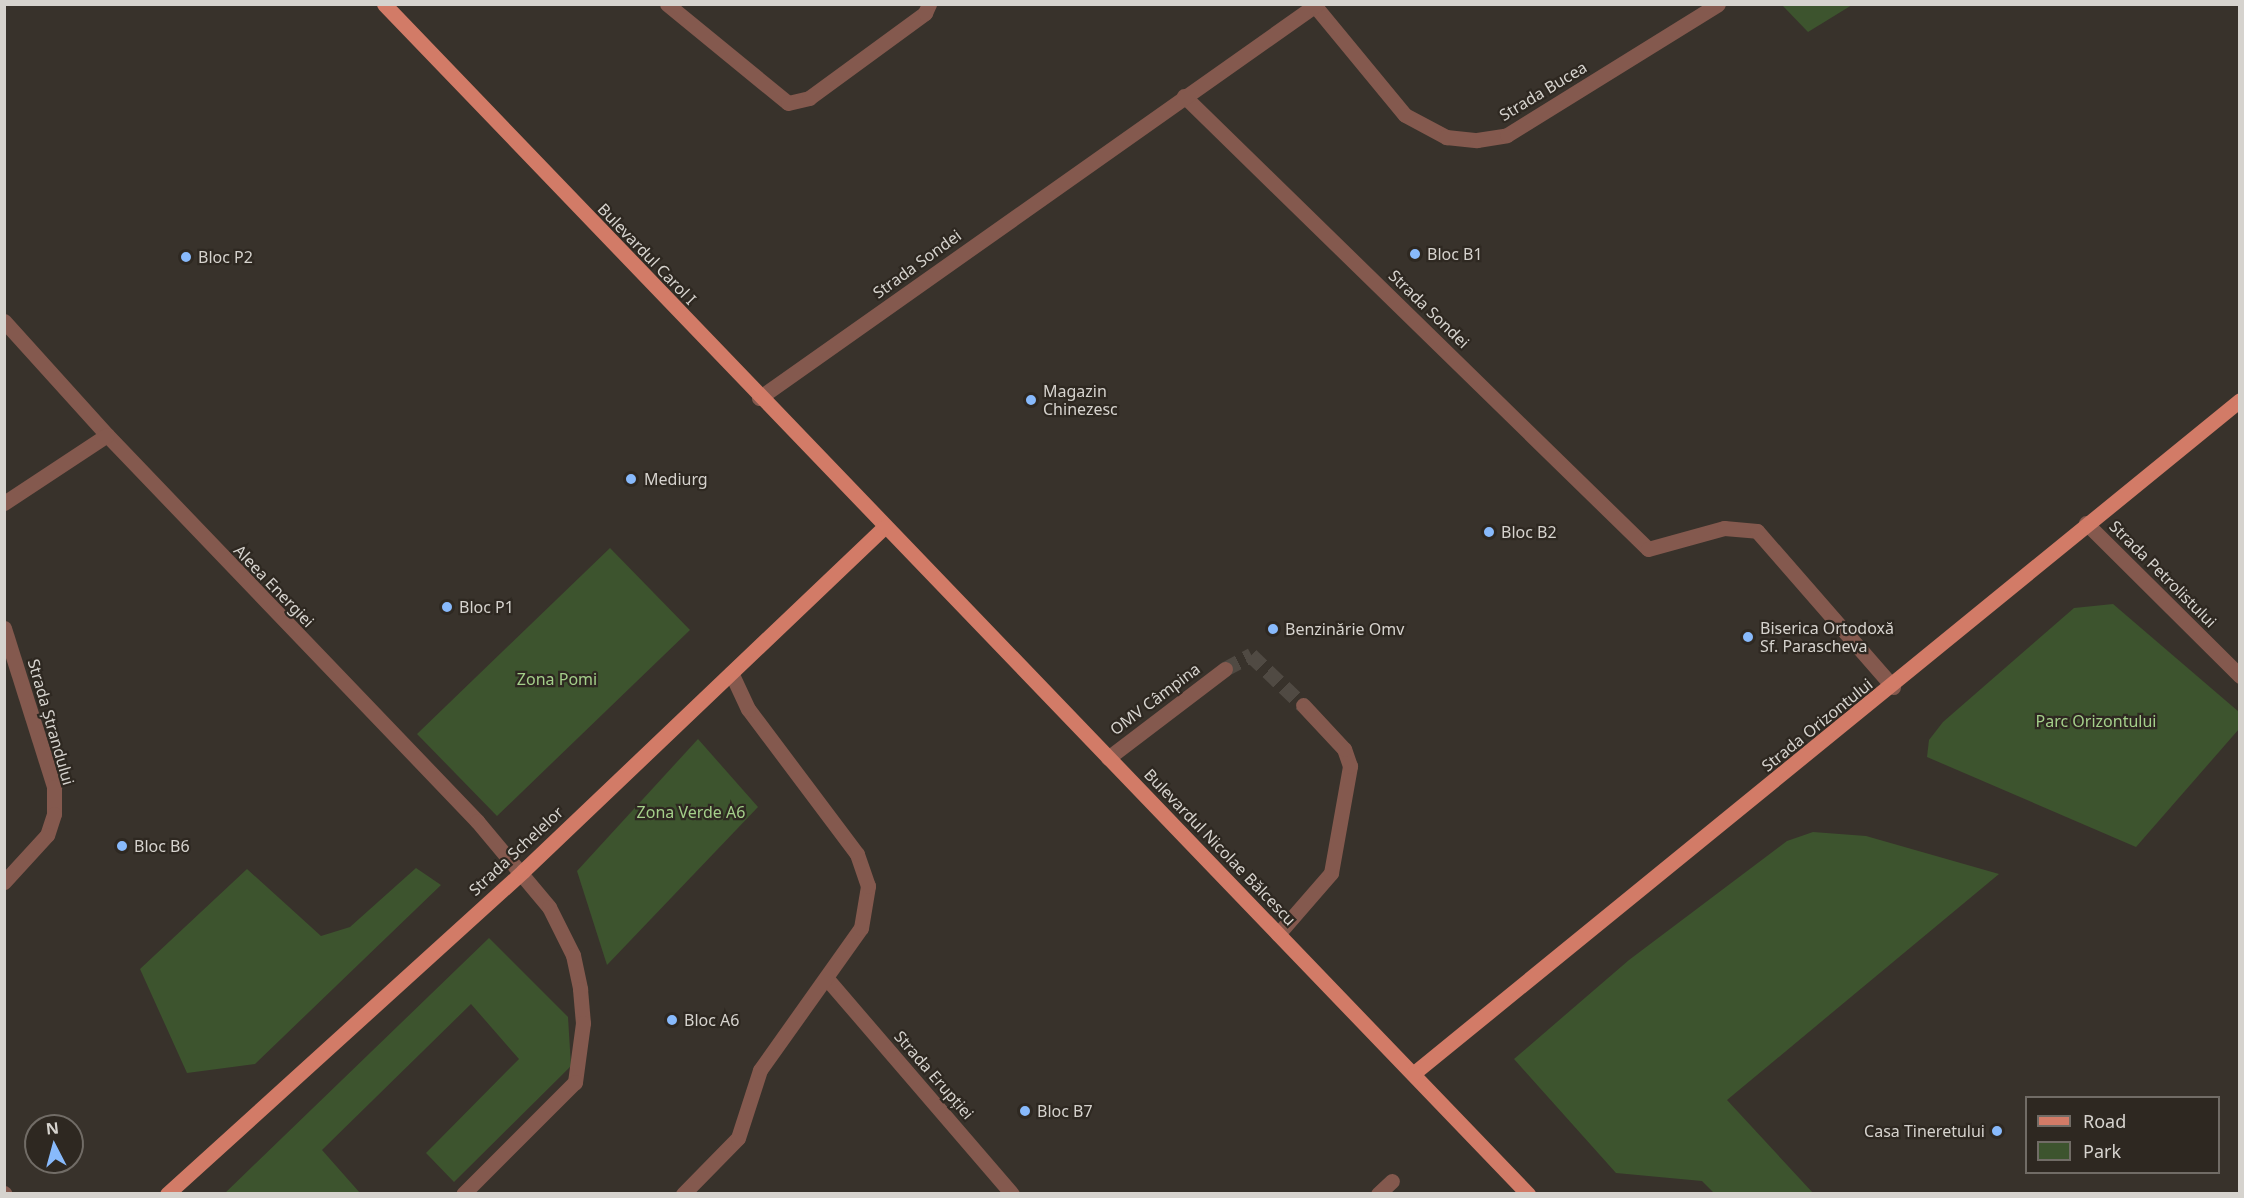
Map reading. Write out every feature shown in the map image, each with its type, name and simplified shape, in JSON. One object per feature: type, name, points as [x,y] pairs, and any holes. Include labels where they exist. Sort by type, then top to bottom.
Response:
[{"type":"main road","name":"Bulevardul Carol I","points":[[384,4],[884,527]]},
{"type":"main road","name":"Strada Orizontului","points":[[1414,1073],[1893,687],[2086,523],[2240,400]]},
{"type":"main road","name":"Strada Schelelor","points":[[167,1194],[522,871],[884,527]]},
{"type":"main road","name":"Bulevardul Nicolae Bălcescu","points":[[884,527],[1414,1073],[1528,1194]]},
{"type":"street","points":[[667,4],[788,103],[809,98],[925,13],[929,4]]},
{"type":"street","name":"Strada Bucea","points":[[1316,5],[1405,115],[1446,137],[1477,140],[1507,135],[1718,4]]},
{"type":"street","name":"Strada Sondei","points":[[759,398],[1316,5]]},
{"type":"street","name":"Strada Sondei","points":[[1184,96],[1648,549],[1724,528],[1757,531],[1893,687]]},
{"type":"street","name":"Aleea Energiei","points":[[4,321],[107,435],[522,871],[549,906],[573,955],[583,1023],[575,1082],[463,1194]]},
{"type":"street","points":[[4,503],[107,435]]},
{"type":"street","name":"Strada Petrolistului","points":[[2086,523],[2240,676]]},
{"type":"street","name":"Strada Ștrandului","points":[[4,628],[54,787],[47,835],[4,882]]},
{"type":"street","name":"OMV Câmpina","points":[[1108,758],[1225,669]]},
{"type":"street","points":[[684,1194],[738,1138],[760,1070],[828,980],[861,928],[868,886],[857,854],[748,709],[730,673]]},
{"type":"street","points":[[1278,934],[1331,873],[1350,766],[1344,749],[1303,705]]},
{"type":"street","name":"Strada Erupției","points":[[828,980],[1012,1194]]},
{"type":"street","points":[[1378,1194],[1392,1180]]},
{"type":"green space","points":[[1782,5],[1852,5],[1808,32]]},
{"type":"green space","name":"Zona Pomi","points":[[610,548],[690,630],[497,816],[417,734]]},
{"type":"green space","name":"Parc Orizontului","points":[[2113,604],[2239,712],[2239,729],[2136,847],[1927,757],[1929,740],[1943,722],[2074,608]]},
{"type":"green space","name":"Zona Verde A6","points":[[698,739],[758,807],[607,965],[577,871]]},
{"type":"green space","points":[[1813,832],[1866,836],[1999,874],[1727,1100],[1813,1193],[1714,1193],[1702,1181],[1616,1173],[1514,1059],[1629,960],[1787,841]]},
{"type":"green space","points":[[416,868],[441,885],[255,1064],[187,1073],[140,969],[247,869],[321,936],[350,927]]},
{"type":"green space","points":[[489,938],[568,1017],[571,1066],[454,1182],[426,1153],[519,1059],[471,1004],[322,1150],[360,1193],[224,1194]]},
{"type":"tunnel","points":[[1225,669],[1251,655],[1303,705]]},
{"type":"place","name":"Bloc B1","points":[[1415,254]]},
{"type":"place","name":"Bloc P2","points":[[186,257]]},
{"type":"place","name":"Magazin Chinezesc","points":[[1031,400]]},
{"type":"place","name":"Mediurg","points":[[631,479]]},
{"type":"place","name":"Bloc B2","points":[[1489,532]]},
{"type":"place","name":"Bloc P1","points":[[447,607]]},
{"type":"place","name":"Benzinărie Omv","points":[[1273,629]]},
{"type":"place","name":"Biserica Ortodoxă Sf. Parascheva","points":[[1748,637]]},
{"type":"place","name":"Bloc B6","points":[[122,846]]},
{"type":"place","name":"Bloc A6","points":[[672,1020]]},
{"type":"place","name":"Bloc B7","points":[[1025,1111]]},
{"type":"place","name":"Casa Tineretului","points":[[1997,1131]]}]
